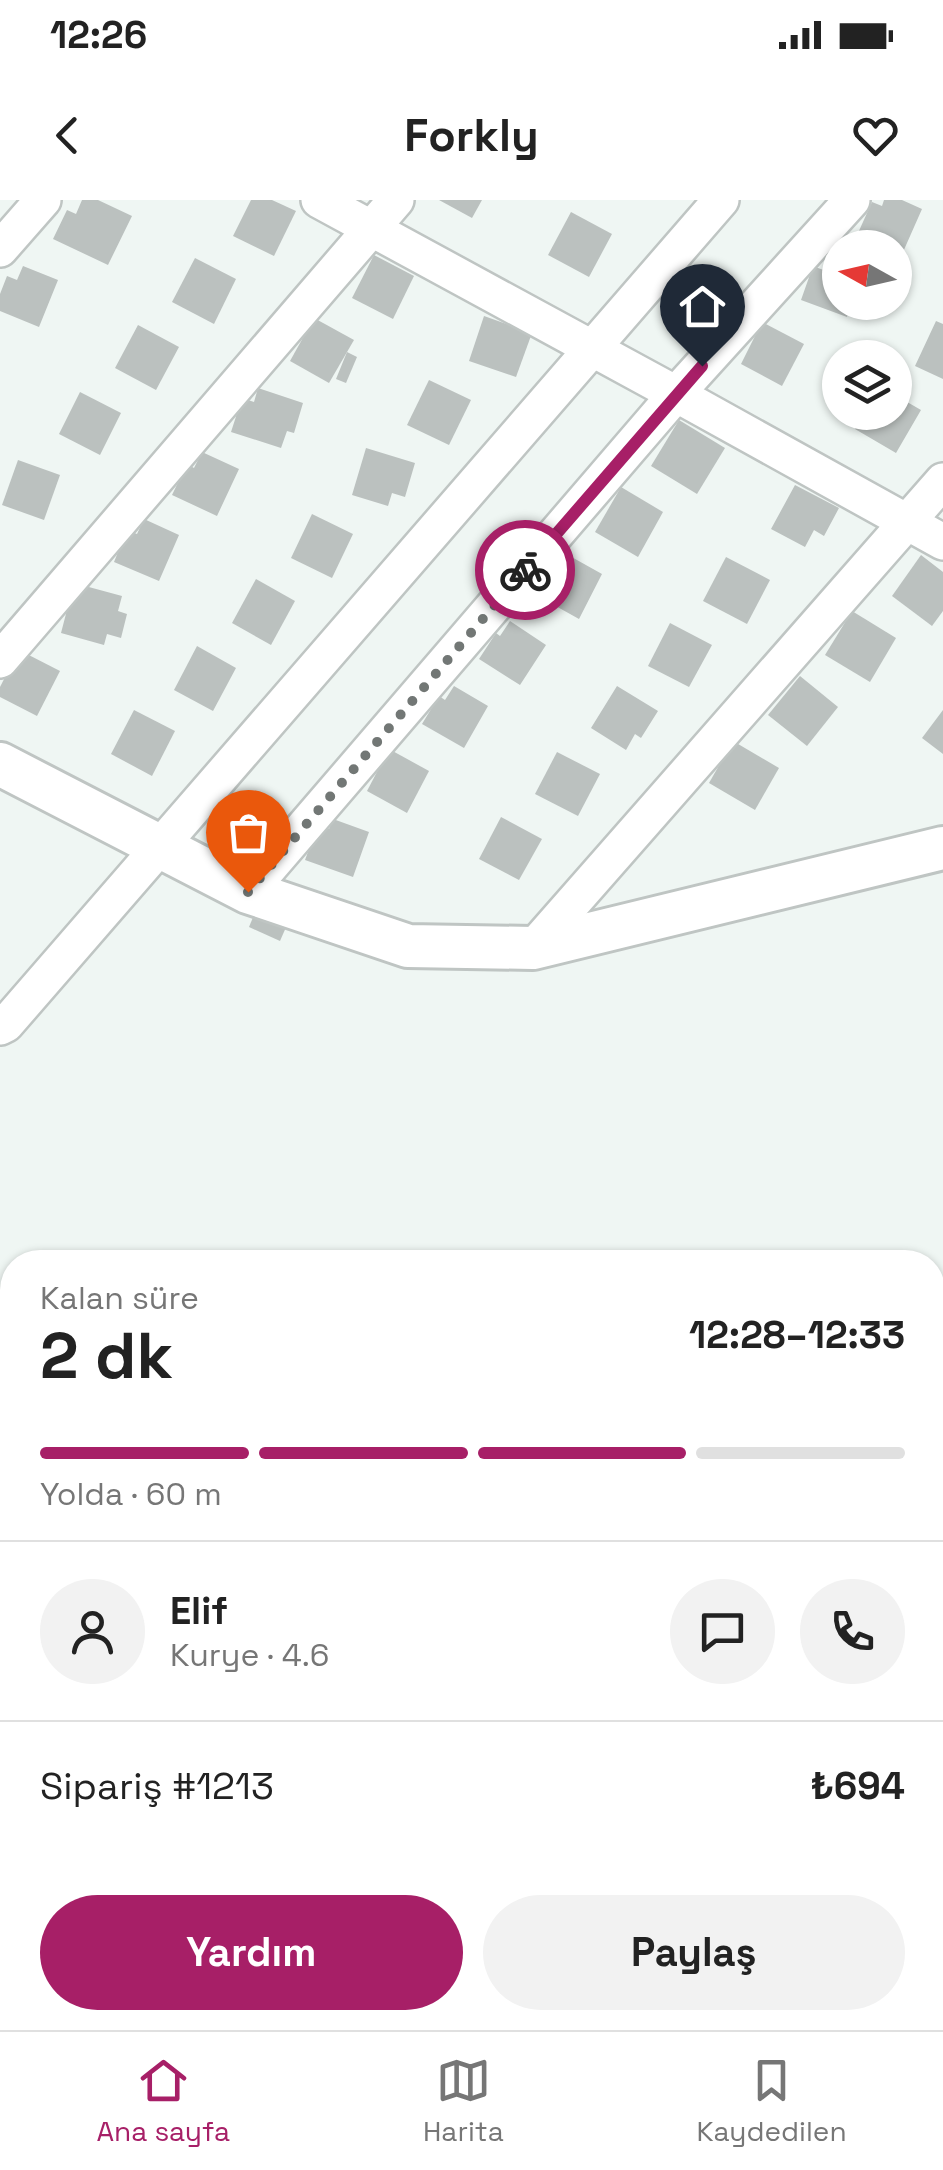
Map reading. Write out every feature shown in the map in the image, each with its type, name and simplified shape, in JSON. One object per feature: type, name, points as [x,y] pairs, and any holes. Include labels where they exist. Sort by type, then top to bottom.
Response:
[{"type":"street","points":[[0,249],[43,200]]},
{"type":"street","points":[[319,200],[943,542]]},
{"type":"street","points":[[0,660],[396,200]]},
{"type":"street","points":[[0,1027],[720,200]]},
{"type":"street","points":[[248,892],[676,394],[852,200]]},
{"type":"street","points":[[533,948],[943,481]]},
{"type":"street","points":[[0,764],[248,892],[408,946],[533,948],[943,848]]},
{"type":"building","points":[[82,200],[98,200],[132,216],[108,265],[53,239],[67,210],[76,214]]},
{"type":"building","points":[[251,200],[272,200],[296,211],[274,256],[233,236]]},
{"type":"building","points":[[439,200],[482,200],[472,218]]},
{"type":"building","points":[[884,200],[902,200],[922,209],[912,232],[859,230],[872,202],[882,206]]},
{"type":"building","points":[[571,212],[612,234],[589,277],[548,255]]},
{"type":"building","points":[[374,255],[414,276],[393,319],[352,298]]},
{"type":"building","points":[[195,258],[236,279],[214,324],[172,302]]},
{"type":"building","points":[[23,266],[58,280],[39,327],[0,311],[0,294],[7,276],[17,280]]},
{"type":"building","points":[[813,266],[822,269],[822,308],[801,300]]},
{"type":"building","points":[[484,316],[532,333],[516,377],[469,361]]},
{"type":"building","points":[[314,318],[354,340],[329,383],[290,361]]},
{"type":"building","points":[[936,321],[943,324],[943,379],[915,366]]},
{"type":"building","points":[[762,322],[804,344],[782,386],[741,364]]},
{"type":"building","points":[[138,325],[179,347],[156,390],[115,368]]},
{"type":"building","points":[[347,352],[357,357],[346,383],[336,379]]},
{"type":"building","points":[[429,380],[471,400],[449,445],[407,425]]},
{"type":"building","points":[[258,388],[303,403],[294,433],[287,431],[281,448],[231,432],[242,398],[254,402]]},
{"type":"building","points":[[80,392],[121,413],[100,455],[59,434]]},
{"type":"building","points":[[912,405],[921,410],[912,425]]},
{"type":"building","points":[[679,420],[725,448],[697,494],[651,466]]},
{"type":"building","points":[[857,430],[909,430],[896,453]]},
{"type":"building","points":[[366,448],[415,463],[405,497],[392,493],[388,506],[352,495]]},
{"type":"building","points":[[202,452],[239,469],[217,516],[172,495],[187,464],[194,468]]},
{"type":"building","points":[[18,460],[60,475],[44,520],[2,505]]},
{"type":"building","points":[[795,485],[839,508],[824,536],[814,530],[805,547],[771,529]]},
{"type":"building","points":[[621,487],[663,512],[638,557],[595,532]]},
{"type":"building","points":[[312,514],[353,534],[332,578],[291,558]]},
{"type":"building","points":[[144,519],[179,535],[159,581],[114,562],[127,530],[137,534]]},
{"type":"building","points":[[568,555],[602,574],[579,619],[536,595],[552,567],[559,571]]},
{"type":"building","points":[[921,555],[943,572],[943,611],[932,626],[892,596]]},
{"type":"building","points":[[726,557],[770,580],[747,624],[703,601]]},
{"type":"building","points":[[256,579],[295,601],[271,645],[232,623]]},
{"type":"building","points":[[74,583],[122,596],[118,611],[127,614],[121,638],[107,634],[104,645],[61,633]]},
{"type":"building","points":[[852,611],[896,638],[870,682],[825,655]]},
{"type":"building","points":[[510,621],[546,645],[520,685],[479,659],[496,633],[500,636]]},
{"type":"building","points":[[670,623],[712,645],[689,687],[648,666]]},
{"type":"building","points":[[197,646],[236,668],[213,711],[174,690]]},
{"type":"building","points":[[19,650],[60,671],[37,716],[0,697],[0,687]]},
{"type":"building","points":[[800,676],[838,707],[807,746],[768,715]]},
{"type":"building","points":[[454,686],[488,706],[464,748],[422,724],[439,696],[445,700]]},
{"type":"building","points":[[617,686],[658,711],[641,738],[635,734],[626,750],[591,728]]},
{"type":"building","points":[[134,710],[175,731],[152,776],[111,754]]},
{"type":"building","points":[[943,710],[943,754],[922,738]]},
{"type":"building","points":[[733,741],[779,768],[755,810],[709,783]]},
{"type":"building","points":[[389,749],[429,771],[407,813],[367,791]]},
{"type":"building","points":[[557,752],[600,774],[578,816],[535,794]]},
{"type":"building","points":[[501,817],[542,839],[519,880],[479,859]]},
{"type":"building","points":[[333,819],[369,832],[353,877],[305,860],[318,825],[329,829]]},
{"type":"building","points":[[256,910],[287,925],[280,941],[249,927]]},
{"type":"way so far","points":[[248,892],[525,570]]},
{"type":"route","points":[[525,570],[702,366]]}]
